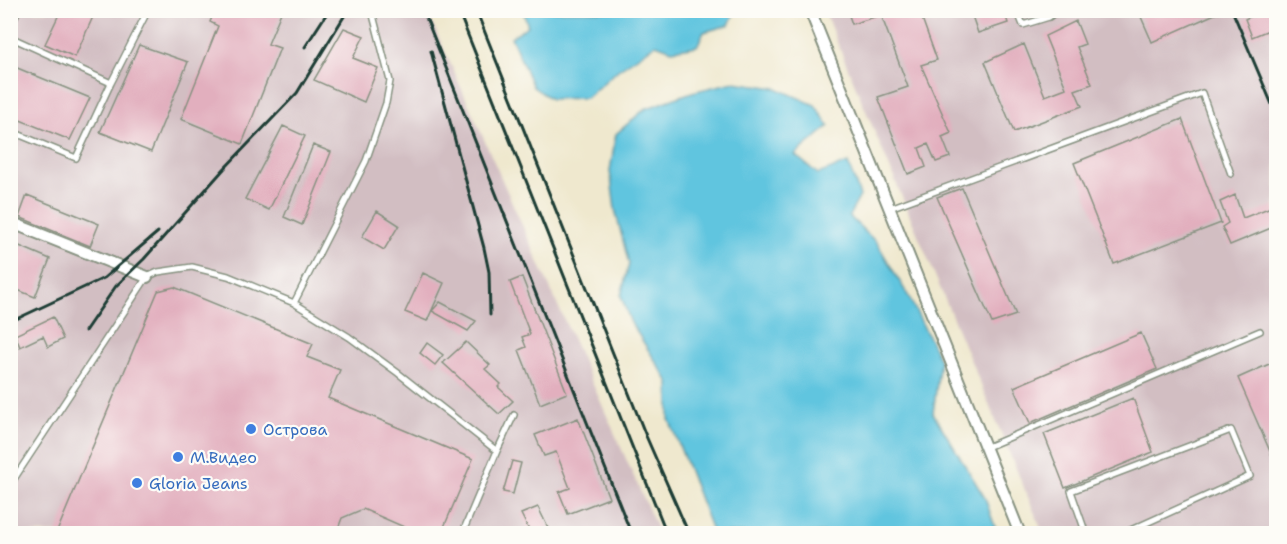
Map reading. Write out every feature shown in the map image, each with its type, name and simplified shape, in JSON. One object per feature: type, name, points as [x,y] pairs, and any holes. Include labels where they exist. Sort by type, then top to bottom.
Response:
[{"type":"street","points":[[810,10],[1020,534]]},
{"type":"street","points":[[10,222],[147,277]]},
{"type":"lane","points":[[10,27],[18,10]]},
{"type":"lane","points":[[20,135],[76,158],[148,10]]},
{"type":"lane","points":[[294,303],[366,161],[386,103],[390,81],[373,15],[369,10]]},
{"type":"lane","points":[[1017,10],[1023,25],[1049,17],[1058,10]]},
{"type":"lane","points":[[10,37],[111,83]]},
{"type":"lane","points":[[890,208],[1202,93],[1231,174]]},
{"type":"lane","points":[[10,485],[147,277],[158,272],[192,267],[247,283],[294,303],[398,373],[497,451]]},
{"type":"lane","points":[[987,447],[1260,331]]},
{"type":"lane","points":[[462,534],[514,415]]},
{"type":"lane","points":[[1086,534],[1071,491],[1231,430],[1250,476],[1122,534]]},
{"type":"shaded area","points":[[10,11],[427,11],[659,533],[11,533]]},
{"type":"shaded area","points":[[824,11],[1276,11],[1276,533],[1043,533]]},
{"type":"water","points":[[523,11],[735,11],[729,25],[704,32],[697,46],[672,50],[656,44],[618,70],[586,98],[551,99],[533,87],[511,37],[528,26]]},
{"type":"water","points":[[734,82],[776,88],[815,105],[829,126],[795,155],[818,174],[848,163],[860,196],[849,216],[877,243],[909,297],[935,350],[940,361],[933,413],[985,498],[997,533],[713,533],[669,419],[669,382],[631,323],[621,296],[629,264],[615,209],[610,171],[616,134],[645,109],[692,92]]},
{"type":"building","points":[[61,10],[96,10],[75,57],[45,44]]},
{"type":"building","points":[[215,10],[282,10],[268,44],[280,48],[242,144],[181,119],[218,26],[210,22]]},
{"type":"building","points":[[847,10],[919,10],[937,60],[921,65],[951,133],[942,137],[950,157],[936,162],[928,144],[919,148],[926,167],[908,174],[878,97],[908,87],[881,15],[852,24]]},
{"type":"building","points":[[970,10],[995,10],[996,13],[1004,11],[1008,23],[978,33]]},
{"type":"building","points":[[1138,10],[1224,10],[1152,42]]},
{"type":"building","points":[[1265,10],[1276,10],[1276,27],[1252,37],[1245,19]]},
{"type":"building","points":[[1076,21],[1085,44],[1077,47],[1092,84],[1075,90],[1082,106],[1014,132],[985,62],[1024,44],[1045,96],[1066,88],[1045,36]]},
{"type":"building","points":[[344,28],[364,36],[353,58],[378,68],[364,102],[314,80]]},
{"type":"building","points":[[139,45],[188,62],[151,152],[100,132]]},
{"type":"building","points":[[10,65],[90,98],[70,140],[10,116]]},
{"type":"building","points":[[1182,119],[1221,223],[1114,264],[1074,163]]},
{"type":"building","points":[[283,126],[305,136],[269,210],[245,199]]},
{"type":"building","points":[[313,145],[331,152],[302,225],[284,217]]},
{"type":"building","points":[[962,188],[1016,315],[992,323],[937,197]]},
{"type":"building","points":[[27,195],[99,224],[90,246],[19,217]]},
{"type":"building","points":[[1235,195],[1243,218],[1276,205],[1276,226],[1230,245],[1222,227],[1228,223],[1220,202]]},
{"type":"building","points":[[377,211],[399,225],[384,250],[362,237]]},
{"type":"building","points":[[10,242],[50,259],[35,297],[10,287]]},
{"type":"building","points":[[423,273],[444,283],[427,321],[405,312]]},
{"type":"building","points":[[522,277],[567,393],[540,404],[519,350],[526,347],[522,337],[530,334],[510,282]]},
{"type":"building","name":"Острова","points":[[174,287],[313,344],[307,357],[340,370],[328,398],[473,459],[441,534],[420,534],[363,509],[342,518],[336,534],[56,534],[158,291]]},
{"type":"building","points":[[440,302],[476,321],[468,331],[432,311]]},
{"type":"building","points":[[53,317],[63,339],[48,347],[43,336],[20,347],[15,335]]},
{"type":"building","points":[[1141,333],[1157,369],[1030,423],[1014,387]]},
{"type":"building","points":[[466,342],[490,365],[485,369],[501,384],[498,387],[513,401],[499,414],[443,363]]},
{"type":"building","points":[[427,343],[443,355],[435,365],[420,353]]},
{"type":"building","points":[[1276,361],[1276,465],[1238,378]]},
{"type":"building","points":[[1133,398],[1153,452],[1065,488],[1044,434]]},
{"type":"building","points":[[578,418],[609,498],[568,514],[559,492],[570,488],[556,452],[544,456],[535,435]]},
{"type":"building","points":[[512,461],[521,463],[513,494],[503,492]]},
{"type":"building","points":[[538,507],[551,534],[531,534],[521,514]]},
{"type":"railway","points":[[305,47],[329,10]]},
{"type":"railway","points":[[85,331],[116,286],[144,259],[224,169],[297,93],[348,10]]},
{"type":"railway","points":[[423,10],[631,533]]},
{"type":"railway","points":[[458,10],[667,534]]},
{"type":"railway","points":[[476,10],[646,436],[689,534]]},
{"type":"railway","points":[[1232,10],[1276,114]]},
{"type":"railway","points":[[431,51],[484,248],[489,272],[490,315]]},
{"type":"railway","points":[[10,322],[104,278],[158,232]]},
{"type":"place","name":"Острова","points":[[251,429]]},
{"type":"place","name":"М.Видео","points":[[178,457]]},
{"type":"place","name":"Gloria Jeans","points":[[137,483]]}]
